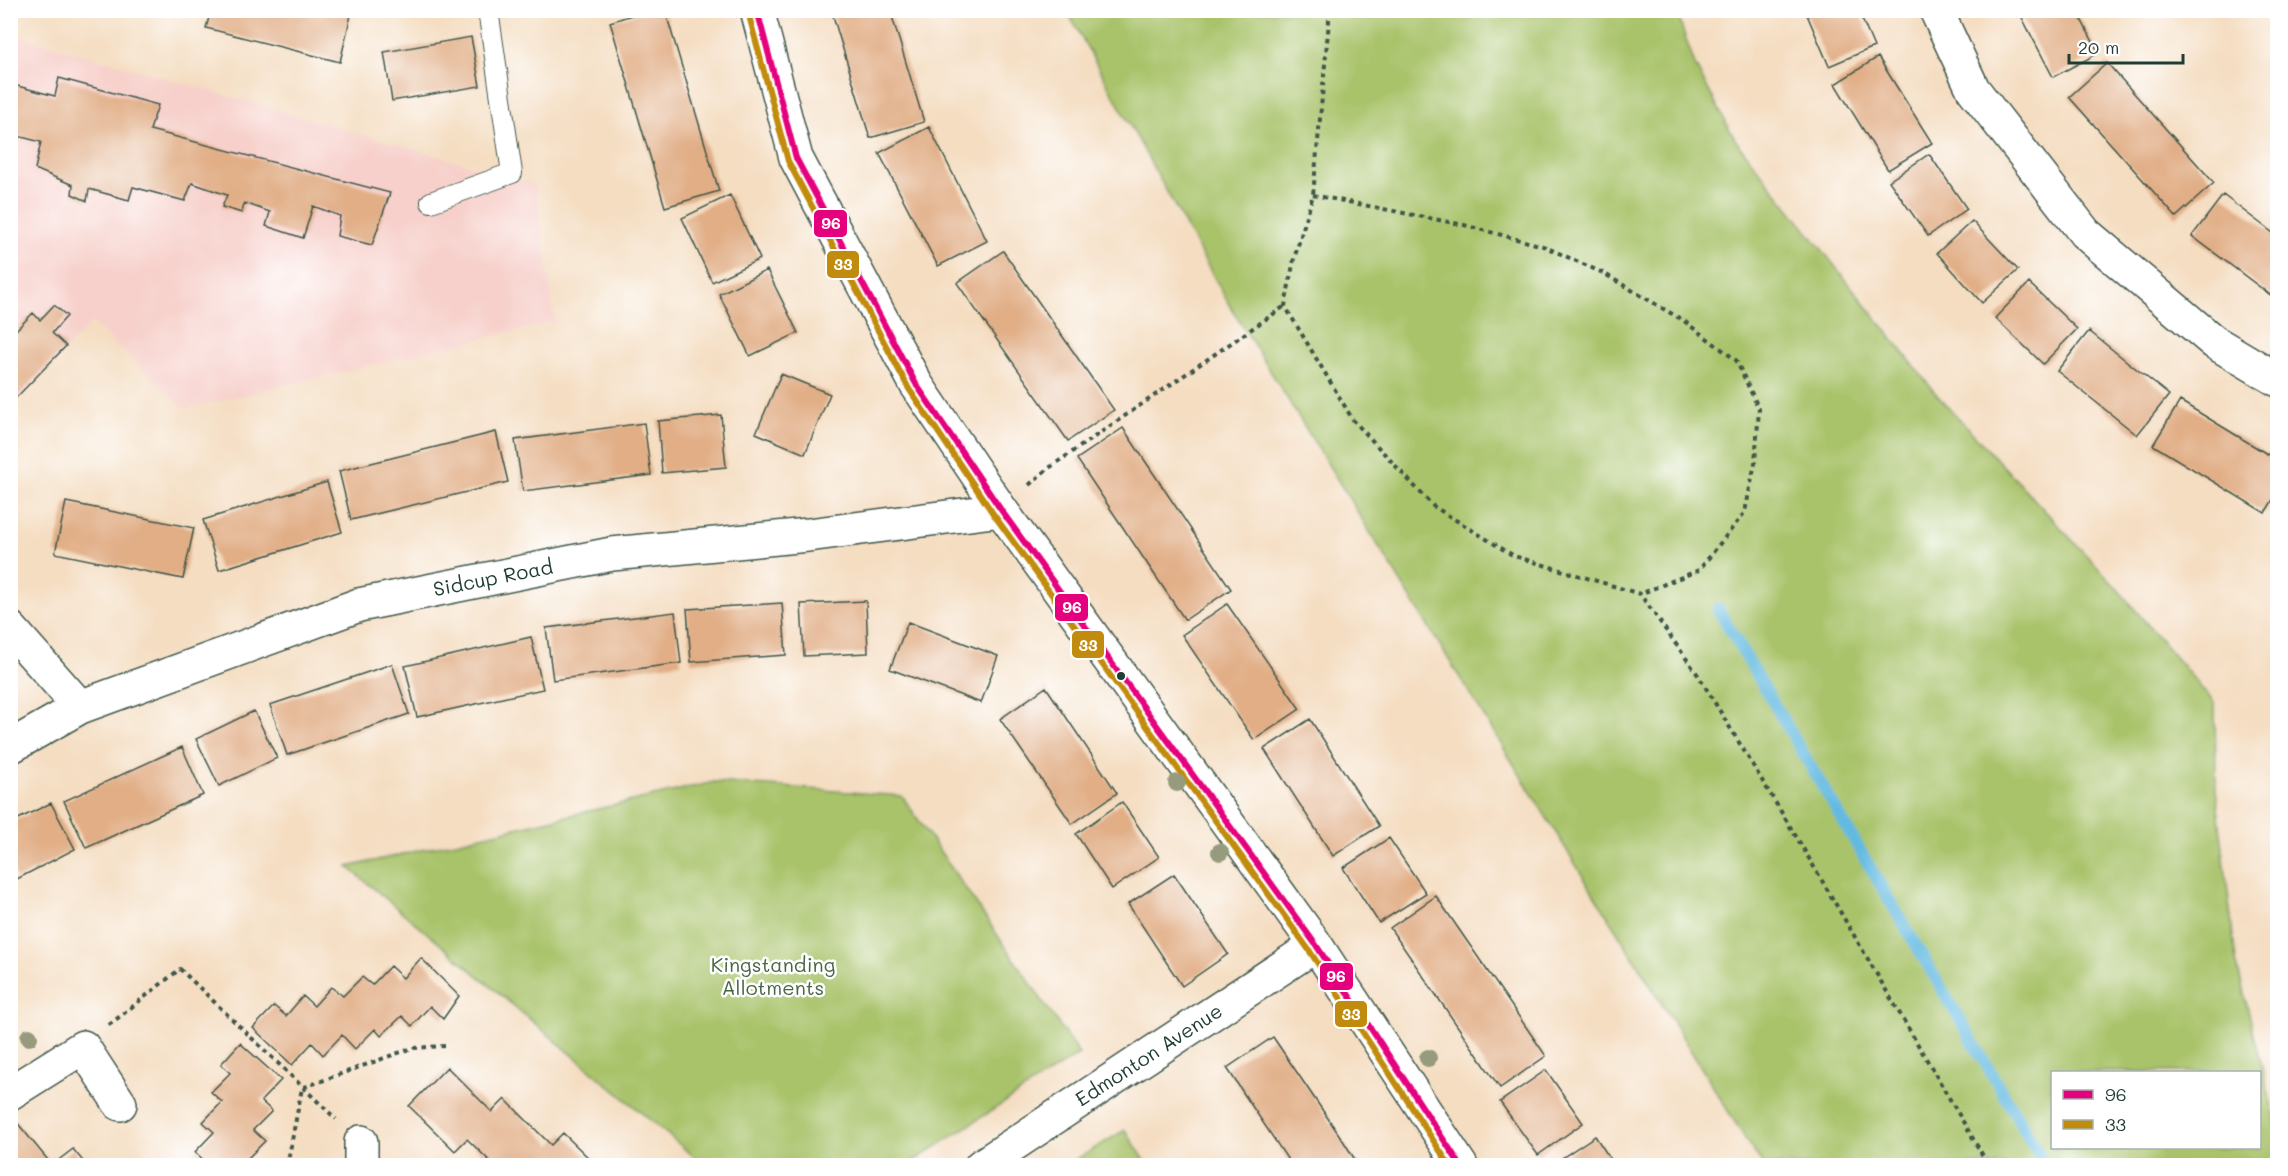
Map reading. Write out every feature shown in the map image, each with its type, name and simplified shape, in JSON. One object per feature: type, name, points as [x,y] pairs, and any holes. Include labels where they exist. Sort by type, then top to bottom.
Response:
[{"type":"street","points":[[757,10],[796,158],[916,384],[1001,510],[1316,945],[1461,1166]]},
{"type":"street","points":[[1936,10],[1974,89],[2085,233],[2214,342],[2277,380]]},
{"type":"street","name":"Sidcup Road","points":[[10,747],[80,707],[359,605],[612,554],[808,534],[1001,510]]},
{"type":"street","points":[[10,628],[80,707]]},
{"type":"street","name":"Edmonton Avenue","points":[[981,1166],[1316,945]]},
{"type":"street","points":[[10,1093],[83,1047],[120,1104]]},
{"type":"lane","points":[[432,202],[512,173],[488,10]]},
{"type":"path","points":[[1330,10],[1313,195],[1294,259],[1285,306],[1353,420],[1433,506],[1514,556],[1640,594],[1698,675],[1797,838],[1989,1166]]},
{"type":"path","points":[[1313,195],[1464,225],[1543,246],[1603,273],[1674,315],[1736,360],[1759,409],[1755,463],[1745,512],[1699,570],[1640,594]]},
{"type":"path","points":[[1001,510],[1046,470],[1285,306]]},
{"type":"path","points":[[83,1047],[180,969],[302,1088],[361,1154]]},
{"type":"path","points":[[302,1088],[412,1048],[446,1046]]},
{"type":"path","points":[[286,1166],[302,1088]]},
{"type":"shaded area","points":[[11,34],[535,184],[555,321],[185,409],[92,322],[11,407]]},
{"type":"green space","points":[[1067,11],[1676,11],[1695,65],[1736,141],[1937,395],[2115,586],[2215,704],[2216,790],[2236,961],[2277,1127],[2277,1165],[1764,1165],[1751,1148],[1230,306]]},
{"type":"green space","name":"Kingstanding Allotments","points":[[714,782],[902,796],[1079,1054],[908,1165],[704,1165],[348,867]]},
{"type":"green space","points":[[1125,1130],[1148,1165],[1067,1165]]},
{"type":"building","points":[[211,10],[335,10],[351,15],[340,62],[206,28]]},
{"type":"building","points":[[647,10],[665,10],[719,191],[665,207],[610,22]]},
{"type":"building","points":[[851,10],[890,10],[924,122],[870,138],[833,16]]},
{"type":"building","points":[[1805,10],[1858,10],[1874,47],[1829,66]]},
{"type":"building","points":[[2018,10],[2076,10],[2099,53],[2053,77]]},
{"type":"building","points":[[471,37],[480,86],[392,101],[384,52]]},
{"type":"building","points":[[1878,57],[1932,143],[1888,170],[1835,84]]},
{"type":"building","points":[[2107,63],[2214,183],[2176,217],[2069,97]]},
{"type":"building","points":[[59,78],[158,105],[150,130],[390,193],[372,245],[337,236],[340,216],[313,206],[303,238],[266,226],[270,212],[244,203],[242,213],[222,207],[227,195],[192,183],[185,201],[133,187],[129,200],[89,189],[87,201],[72,194],[73,185],[35,169],[41,142],[10,134],[10,84],[55,96]]},
{"type":"building","points":[[929,127],[987,241],[938,266],[879,153]]},
{"type":"building","points":[[1929,154],[1967,209],[1928,236],[1889,181]]},
{"type":"building","points":[[730,195],[760,259],[712,282],[682,218]]},
{"type":"building","points":[[2223,195],[2277,236],[2277,300],[2192,236]]},
{"type":"building","points":[[1972,221],[2018,270],[1982,303],[1937,253]]},
{"type":"building","points":[[1003,251],[1114,410],[1068,441],[957,283]]},
{"type":"building","points":[[767,270],[798,333],[750,356],[719,294]]},
{"type":"building","points":[[2029,283],[2077,329],[2043,364],[1995,318]]},
{"type":"building","points":[[54,305],[67,316],[52,333],[66,346],[10,404],[10,336],[33,313],[40,320]]},
{"type":"building","points":[[2089,331],[2169,395],[2137,435],[2057,371]]},
{"type":"building","points":[[781,374],[830,394],[805,454],[756,433]]},
{"type":"building","points":[[2180,401],[2277,460],[2277,493],[2265,513],[2153,445]]},
{"type":"building","points":[[721,415],[726,467],[662,473],[658,421]]},
{"type":"building","points":[[644,423],[651,475],[523,491],[515,440]]},
{"type":"building","points":[[1123,428],[1231,589],[1185,620],[1077,459]]},
{"type":"building","points":[[496,432],[508,482],[351,520],[339,471]]},
{"type":"building","points":[[327,482],[342,532],[219,570],[203,520]]},
{"type":"building","points":[[66,502],[194,528],[183,579],[55,553]]},
{"type":"building","points":[[866,601],[868,653],[804,656],[801,604]]},
{"type":"building","points":[[782,603],[786,655],[691,662],[687,609]]},
{"type":"building","points":[[1227,604],[1300,709],[1254,740],[1182,635]]},
{"type":"building","points":[[675,612],[681,663],[553,680],[546,628]]},
{"type":"building","points":[[908,622],[998,656],[981,703],[890,669]]},
{"type":"building","points":[[531,637],[543,689],[417,717],[405,666]]},
{"type":"building","points":[[392,664],[409,714],[287,755],[270,705]]},
{"type":"building","points":[[1046,687],[1117,793],[1072,824],[1000,719]]},
{"type":"building","points":[[254,711],[277,758],[219,786],[196,739]]},
{"type":"building","points":[[1310,719],[1379,826],[1333,856],[1264,749]]},
{"type":"building","points":[[182,747],[203,795],[86,848],[64,801]]},
{"type":"building","points":[[1122,802],[1159,857],[1112,889],[1076,834]]},
{"type":"building","points":[[51,803],[75,849],[17,879],[10,865],[10,823]]},
{"type":"building","points":[[1389,838],[1426,893],[1379,923],[1343,868]]},
{"type":"building","points":[[1174,874],[1228,954],[1182,986],[1128,904]]},
{"type":"building","points":[[1436,896],[1546,1056],[1500,1088],[1390,928]]},
{"type":"building","points":[[421,958],[459,996],[443,1019],[430,1006],[412,1026],[402,1016],[381,1036],[375,1029],[355,1049],[342,1035],[323,1055],[312,1043],[292,1065],[253,1028],[274,1006],[286,1016],[303,996],[314,1006],[331,987],[343,996],[362,977],[372,985],[390,966],[403,978]]},
{"type":"building","points":[[1273,1037],[1359,1166],[1292,1166],[1227,1068]]},
{"type":"building","points":[[240,1043],[281,1080],[261,1101],[272,1111],[253,1130],[265,1141],[246,1160],[252,1166],[210,1166],[195,1152],[214,1132],[203,1122],[222,1102],[211,1092],[230,1073],[221,1064]]},
{"type":"building","points":[[447,1067],[492,1112],[505,1099],[551,1145],[563,1133],[597,1166],[495,1166],[467,1139],[455,1151],[409,1106]]},
{"type":"building","points":[[1546,1070],[1583,1123],[1538,1155],[1500,1102]]},
{"type":"building","points":[[15,1120],[52,1165],[73,1149],[87,1166],[10,1166],[10,1124]]},
{"type":"building","points":[[1595,1136],[1615,1166],[1550,1166]]},
{"type":"waterway","points":[[1718,609],[2046,1166]]},
{"type":"transit line","name":"96","points":[[757,10],[796,158],[916,384],[1001,510],[1316,945],[1461,1166]]},
{"type":"transit line","name":"33","points":[[748,12],[788,161],[909,389],[994,515],[1309,950],[1450,1166]]}]
